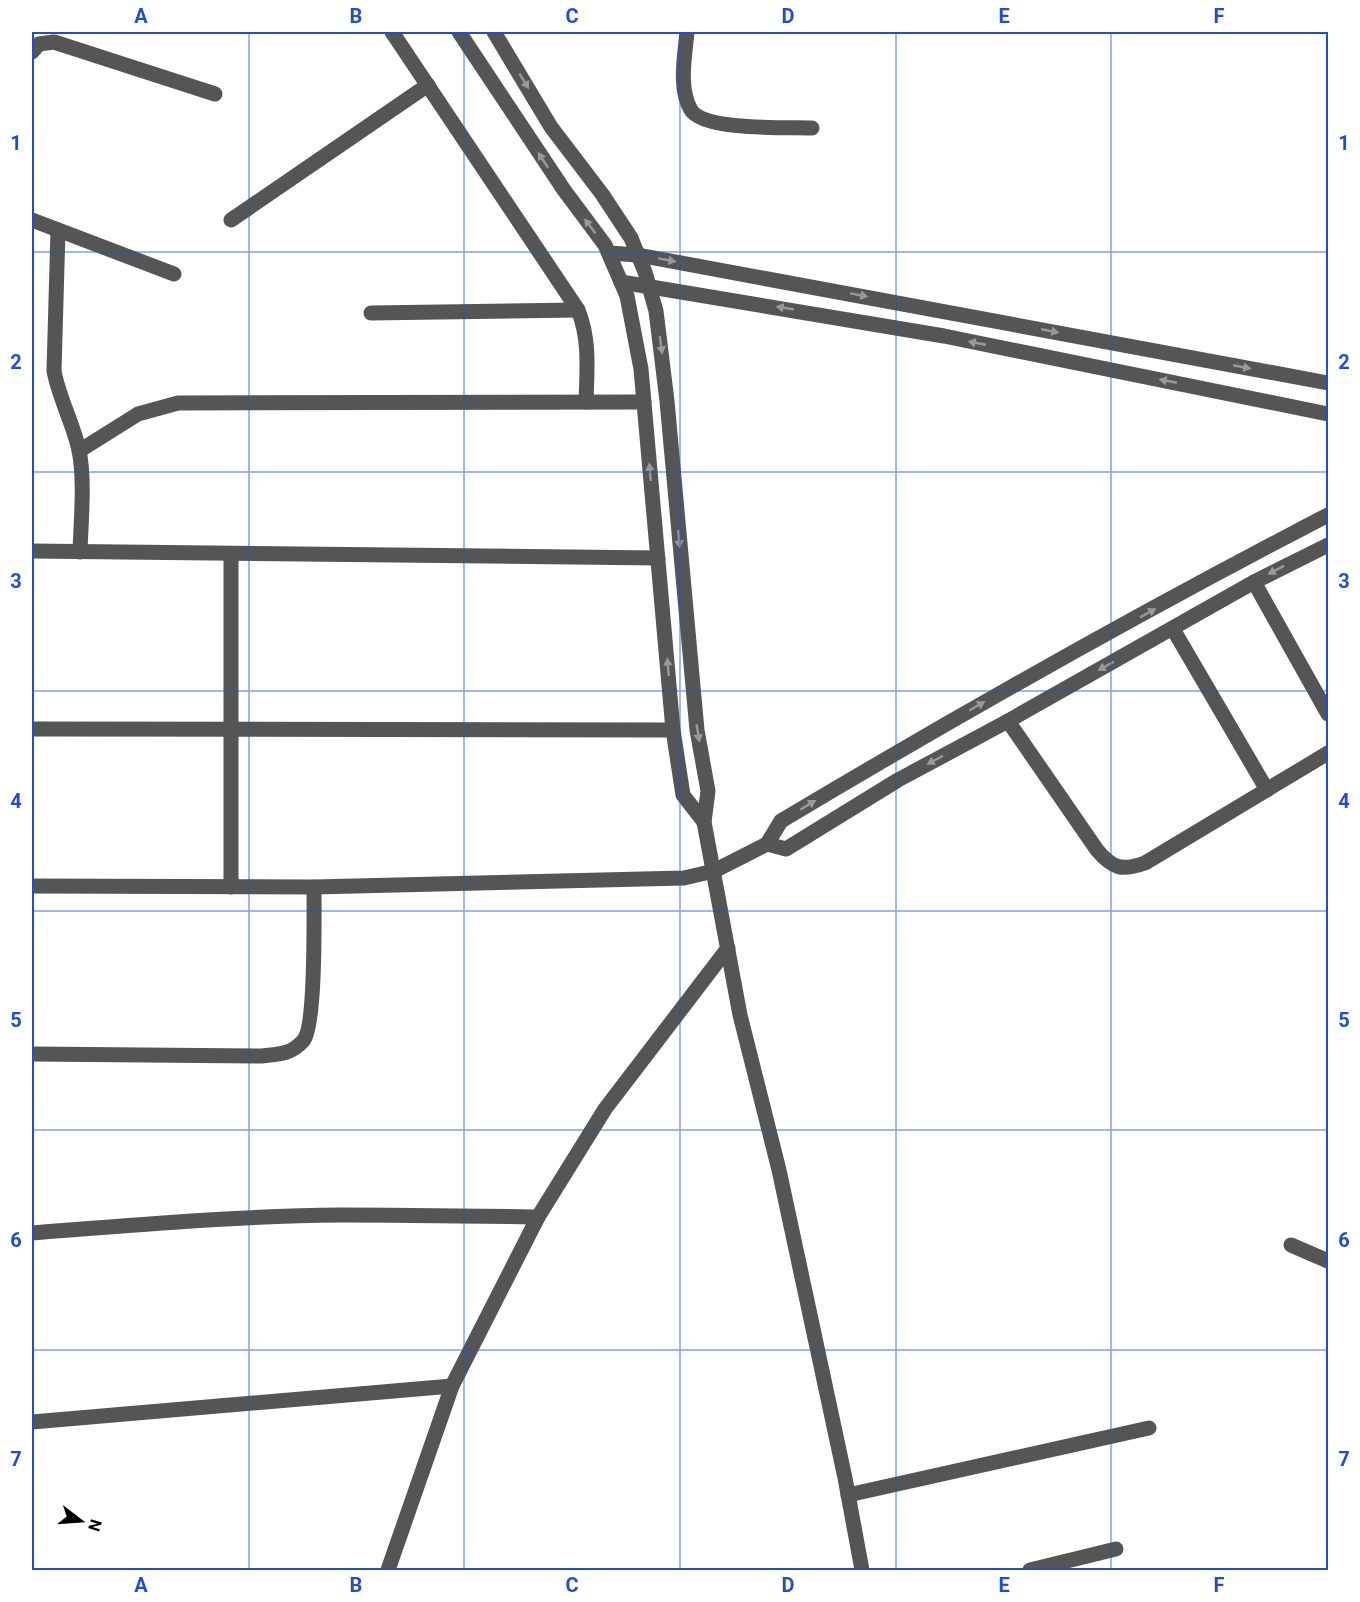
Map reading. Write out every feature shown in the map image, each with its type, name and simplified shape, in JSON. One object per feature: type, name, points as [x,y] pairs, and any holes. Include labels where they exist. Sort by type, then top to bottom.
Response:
[{"type":"street","points":[[392,32],[578,310],[585,326],[587,345],[586,402]]},
{"type":"street","points":[[459,32],[564,190],[605,244],[632,314],[641,369],[674,730],[683,795],[704,822]]},
{"type":"street","points":[[494,32],[551,127],[602,194],[631,238],[656,311],[662,353],[697,730],[708,791],[704,822],[741,1016],[778,1170],[849,1496],[862,1570]]},
{"type":"street","points":[[687,32],[684,68],[685,93],[692,111],[704,120],[725,125],[812,128]]},
{"type":"street","points":[[32,52],[39,44],[54,42],[215,94]]},
{"type":"street","points":[[231,220],[428,85]]},
{"type":"street","points":[[32,220],[174,274]]},
{"type":"street","points":[[58,230],[54,371],[58,391],[79,451],[81,471],[80,552]]},
{"type":"street","points":[[609,253],[638,255],[1329,383]]},
{"type":"street","points":[[621,282],[944,336],[1329,414]]},
{"type":"street","points":[[371,313],[578,310]]},
{"type":"street","points":[[79,451],[138,414],[178,403],[644,402]]},
{"type":"street","points":[[32,886],[314,888],[684,878],[714,871],[767,844],[781,821],[868,769],[1242,560],[1329,515]]},
{"type":"street","points":[[767,844],[786,849],[854,805],[1254,582],[1329,545]]},
{"type":"street","points":[[32,551],[658,558]]},
{"type":"street","points":[[231,554],[231,887]]},
{"type":"street","points":[[1254,582],[1329,714]]},
{"type":"street","points":[[1173,629],[1267,790]]},
{"type":"street","points":[[1008,721],[1106,861],[1117,867],[1130,869],[1145,863],[1329,753]]},
{"type":"street","points":[[32,729],[674,730]]},
{"type":"street","points":[[32,1054],[261,1056],[289,1053],[306,1039],[311,1018],[314,888]]},
{"type":"street","points":[[388,1570],[452,1386],[538,1217],[605,1110],[728,948]]},
{"type":"street","points":[[32,1233],[189,1220],[276,1217],[341,1215],[538,1217]]},
{"type":"street","points":[[1292,1245],[1329,1262]]},
{"type":"street","points":[[32,1422],[452,1386]]},
{"type":"street","points":[[849,1496],[1149,1428]]},
{"type":"street","points":[[1030,1570],[1116,1549]]}]
